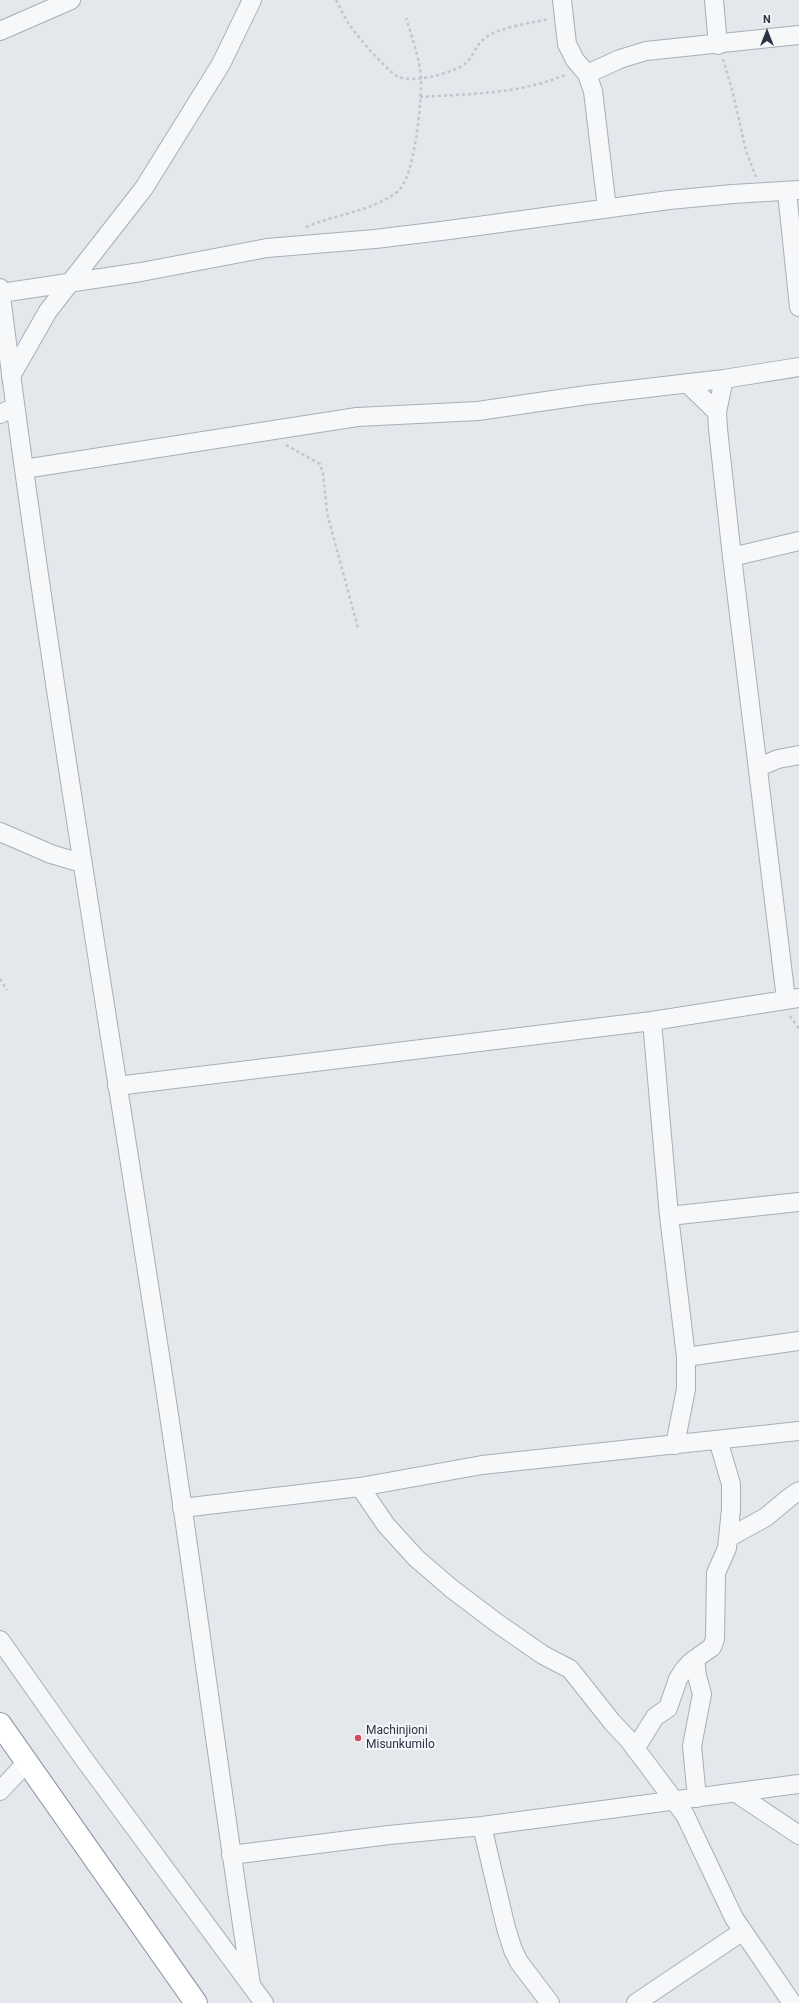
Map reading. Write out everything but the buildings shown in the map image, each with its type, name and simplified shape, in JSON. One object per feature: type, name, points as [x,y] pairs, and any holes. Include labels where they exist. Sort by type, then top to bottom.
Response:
[{"type":"highway","points":[[0,1724],[196,2003]]},
{"type":"street","points":[[0,31],[47,4],[71,0]]},
{"type":"street","points":[[11,376],[48,310],[144,188],[221,64],[252,0]]},
{"type":"street","points":[[714,0],[718,45]]},
{"type":"street","points":[[562,8],[567,44],[575,60],[584,71],[593,91],[607,208]]},
{"type":"street","points":[[584,71],[646,51],[799,36]]},
{"type":"street","points":[[251,1984],[231,1855],[162,1365],[81,863],[24,469],[8,410],[11,376],[0,290],[70,283],[141,272],[267,248],[375,239],[669,200],[793,191],[799,307]]},
{"type":"street","points":[[24,469],[357,417],[478,411],[587,395],[724,379],[799,367]]},
{"type":"street","points":[[117,1086],[397,1050],[652,1021],[792,999],[758,767],[732,557],[717,412],[724,379]]},
{"type":"street","points":[[687,383],[717,412]]},
{"type":"street","points":[[732,557],[799,541]]},
{"type":"street","points":[[758,767],[778,759],[799,755]]},
{"type":"street","points":[[0,832],[51,854],[81,863]]},
{"type":"street","points":[[652,1021],[669,1216],[686,1356],[685,1395],[675,1445]]},
{"type":"street","points":[[669,1216],[799,1202]]},
{"type":"street","points":[[686,1356],[799,1341]]},
{"type":"street","points":[[182,1508],[360,1487],[482,1466],[799,1431]]},
{"type":"street","points":[[635,1749],[655,1718],[668,1708],[678,1679],[695,1659],[712,1647],[715,1639],[716,1573],[727,1548],[731,1509],[731,1484],[718,1440]]},
{"type":"street","points":[[360,1487],[386,1525],[416,1558],[452,1589],[497,1623],[543,1655],[570,1669],[635,1749],[691,1825],[720,1890],[743,1931],[792,2003]]},
{"type":"street","points":[[728,1538],[766,1517],[790,1496],[799,1491]]},
{"type":"street","points":[[0,1640],[84,1759],[264,2003]]},
{"type":"street","points":[[695,1659],[697,1676],[702,1694],[692,1746],[697,1798]]},
{"type":"street","points":[[0,1791],[26,1762]]},
{"type":"street","points":[[231,1855],[389,1835],[482,1826],[673,1802],[799,1784]]},
{"type":"street","points":[[736,1793],[799,1835]]},
{"type":"street","points":[[482,1826],[506,1928],[513,1950],[519,1962],[550,2003]]},
{"type":"street","points":[[636,2003],[743,1931]]},
{"type":"path","points":[[336,0],[351,27],[392,72],[405,78],[421,78],[447,73],[463,65],[472,56],[484,38],[562,8]]},
{"type":"path","points":[[303,229],[380,202],[398,191],[405,182],[415,142],[421,78],[418,58],[406,18]]},
{"type":"path","points":[[718,45],[732,89],[746,151],[752,169],[764,193]]},
{"type":"path","points":[[420,97],[509,90],[584,71]]},
{"type":"path","points":[[269,431],[294,451],[313,458],[320,464],[323,473],[327,513],[358,628]]},
{"type":"path","points":[[0,979],[6,990]]},
{"type":"place","name":"Machinjioni Misunkumilo","points":[[358,1738]]}]
